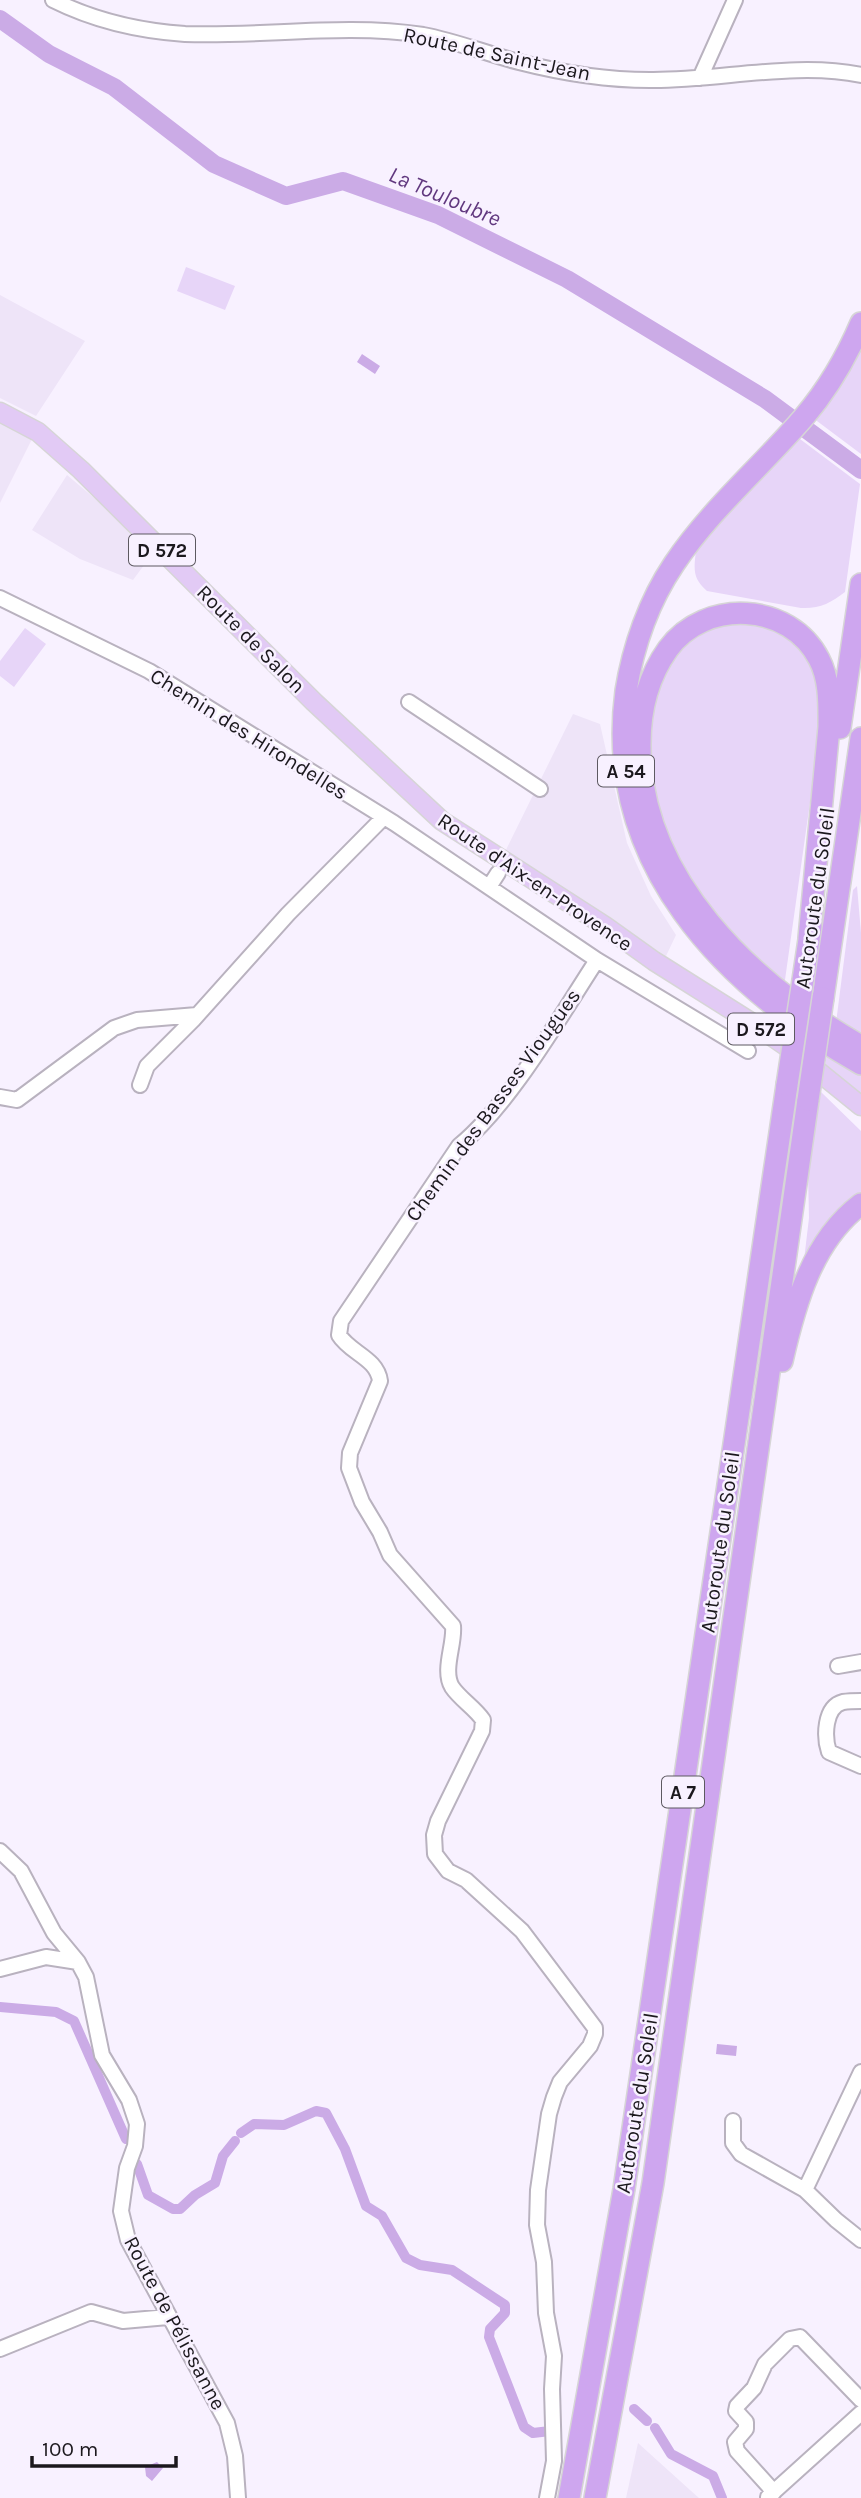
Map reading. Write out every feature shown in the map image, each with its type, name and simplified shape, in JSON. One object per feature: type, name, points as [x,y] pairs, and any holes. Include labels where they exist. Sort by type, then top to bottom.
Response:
[{"type":"highway","name":"A 54","points":[[861,323],[851,346],[806,415],[710,516],[673,565],[645,618],[629,672],[623,737],[628,789],[653,864],[680,909],[708,945],[739,978],[776,1009],[861,1064]]},
{"type":"highway","name":"Autoroute du Soleil","points":[[569,2498],[624,2189],[861,584]]},
{"type":"highway","name":"A 54","points":[[809,937],[829,727],[829,693],[820,660],[800,634],[775,620],[752,614],[724,613],[692,628],[669,646],[655,668],[646,692],[640,726],[639,760],[653,821],[678,877],[714,929],[740,957],[781,993],[861,1046]]},
{"type":"highway","name":"Autoroute du Soleil","points":[[595,2498],[653,2183],[861,738]]},
{"type":"highway","points":[[740,1574],[782,1362],[799,1296],[830,1235],[861,1204]]},
{"type":"main road","name":"Route de Salon","points":[[0,412],[38,432],[81,470],[314,702]]},
{"type":"main road","name":"Route d'Aix-en-Provence","points":[[314,702],[430,811],[458,833],[605,926],[793,1051],[861,1106]]},
{"type":"main road","name":"Route d'Aix-en-Provence","points":[[356,743],[421,818],[494,880],[654,961]]},
{"type":"street","points":[[700,78],[735,0]]},
{"type":"street","name":"Route de Saint-Jean","points":[[56,1],[98,18],[184,34],[387,32],[424,36],[520,63],[580,75],[649,80],[826,70],[861,75]]},
{"type":"street","name":"Chemin des Hirondelles","points":[[0,598],[149,671],[384,817],[494,880],[597,960],[748,1051]]},
{"type":"street","points":[[409,702],[540,789]]},
{"type":"street","points":[[140,1085],[147,1066],[288,914],[384,817]]},
{"type":"street","name":"Chemin des Basses Viougues","points":[[547,2498],[554,2460],[554,2356],[546,2314],[544,2262],[537,2225],[538,2190],[554,2096],[560,2082],[593,2041],[595,2028],[522,1931],[466,1880],[448,1871],[435,1854],[434,1835],[438,1821],[482,1731],[483,1720],[450,1682],[448,1669],[453,1626],[390,1555],[362,1502],[349,1468],[350,1453],[380,1381],[375,1365],[345,1345],[339,1335],[341,1321],[459,1146],[475,1132],[521,1074],[597,960]]},
{"type":"street","points":[[0,1097],[17,1100],[114,1028],[137,1020],[197,1015]]},
{"type":"street","points":[[838,1666],[861,1662]]},
{"type":"street","points":[[861,1701],[841,1702],[831,1711],[825,1740],[829,1752],[861,1766]]},
{"type":"street","name":"Route de Pélissanne","points":[[0,1852],[21,1871],[54,1933],[78,1962],[86,1977],[102,2055],[129,2100],[137,2124],[121,2211],[128,2240],[227,2423],[235,2456],[237,2498]]},
{"type":"street","points":[[0,1969],[46,1957],[78,1962]]},
{"type":"street","points":[[805,2190],[861,2072]]},
{"type":"street","points":[[733,2121],[733,2143],[741,2154],[805,2190],[861,2240]]},
{"type":"street","points":[[0,2349],[91,2312],[123,2321],[168,2317]]},
{"type":"street","points":[[861,2400],[800,2337],[790,2339],[765,2364],[754,2388],[737,2406],[736,2412],[746,2423],[746,2429],[735,2442],[737,2451],[770,2495],[861,2413]]},
{"type":"shaded area","points":[[186,267],[235,286],[225,310],[177,291]]},
{"type":"shaded area","points":[[0,295],[85,341],[36,416],[0,398]]},
{"type":"shaded area","points":[[861,349],[861,454],[813,418],[847,373]]},
{"type":"shaded area","points":[[362,354],[380,366],[375,374],[357,362]]},
{"type":"shaded area","points":[[0,423],[33,437],[0,503]]},
{"type":"shaded area","points":[[796,436],[860,484],[845,592],[824,604],[801,608],[707,591],[695,573],[696,550]]},
{"type":"shaded area","points":[[67,475],[112,513],[150,557],[133,580],[80,559],[32,530]]},
{"type":"shaded area","points":[[735,622],[777,629],[792,638],[816,672],[823,710],[784,987],[702,900],[670,843],[654,799],[648,729],[665,667],[685,643],[714,626]]},
{"type":"shaded area","points":[[25,628],[46,644],[14,687],[0,676],[0,661]]},
{"type":"shaded area","points":[[573,714],[600,724],[627,843],[651,896],[676,935],[666,956],[503,856]]},
{"type":"shaded area","points":[[857,886],[861,933],[861,1038],[836,1023],[853,890]]},
{"type":"shaded area","points":[[827,1054],[861,1073],[861,1096],[825,1066]]},
{"type":"shaded area","points":[[821,1092],[861,1131],[861,1196],[804,1260],[809,1218],[808,1172]]},
{"type":"shaded area","points":[[717,2044],[737,2046],[736,2056],[716,2054]]},
{"type":"shaded area","points":[[638,2443],[690,2490],[699,2498],[626,2498]]},
{"type":"shaded area","points":[[157,2462],[163,2468],[152,2481],[146,2476],[145,2467]]},
{"type":"waterway","name":"La Touloubre","points":[[0,19],[49,54],[114,87],[214,164],[286,196],[343,181],[438,215],[567,279],[765,399],[861,470]]},
{"type":"waterway","points":[[0,2007],[56,2012],[74,2021],[126,2139]]},
{"type":"waterway","points":[[241,2133],[254,2124],[284,2125],[316,2111],[326,2113],[345,2149],[366,2206],[382,2216],[406,2258],[420,2265],[452,2270],[505,2305],[505,2313],[490,2329],[489,2337],[524,2427],[533,2433],[550,2431]]},
{"type":"waterway","points":[[137,2164],[148,2195],[173,2209],[180,2209],[195,2195],[215,2183],[223,2156],[235,2141]]},
{"type":"waterway","points":[[634,2409],[647,2421]]},
{"type":"waterway","points":[[655,2428],[671,2454],[713,2476],[722,2498]]}]
